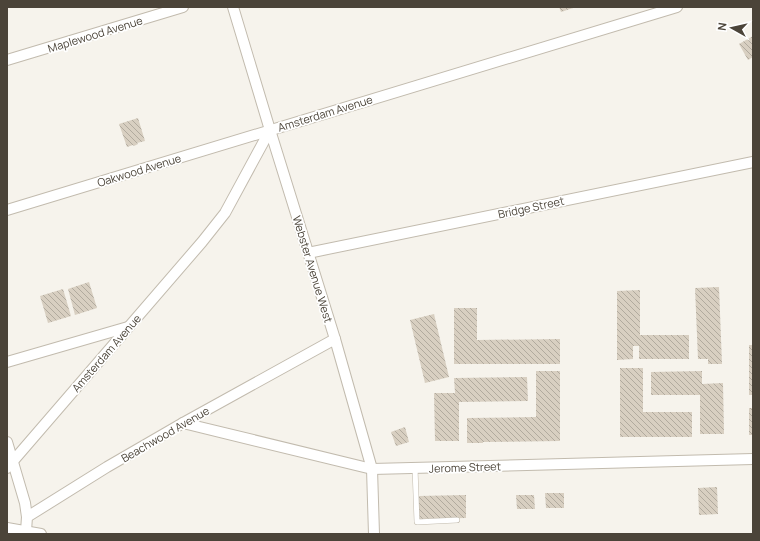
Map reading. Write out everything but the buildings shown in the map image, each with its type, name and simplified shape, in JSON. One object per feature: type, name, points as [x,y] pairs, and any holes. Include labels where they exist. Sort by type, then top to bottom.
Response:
[{"type":"street","name":"Maplewood Avenue","points":[[7,60],[183,7]]},
{"type":"street","name":"Webster Avenue West","points":[[233,7],[335,339],[372,469],[374,534]]},
{"type":"street","name":"Amsterdam Avenue","points":[[10,465],[202,242],[225,213],[270,130],[677,7]]},
{"type":"street","name":"Oakwood Avenue","points":[[7,210],[270,130]]},
{"type":"street","name":"Bridge Street","points":[[308,253],[753,162]]},
{"type":"street","points":[[7,362],[128,327]]},
{"type":"street","name":"Beachwood Avenue","points":[[27,517],[107,467],[183,423],[335,339]]},
{"type":"street","name":"Jerome Street","points":[[183,423],[372,469],[753,459]]},
{"type":"street","points":[[7,442],[10,465],[25,503],[27,517],[26,531]]},
{"type":"street","points":[[7,528],[41,534]]},
{"type":"lane","points":[[416,468],[417,522],[457,520]]}]
